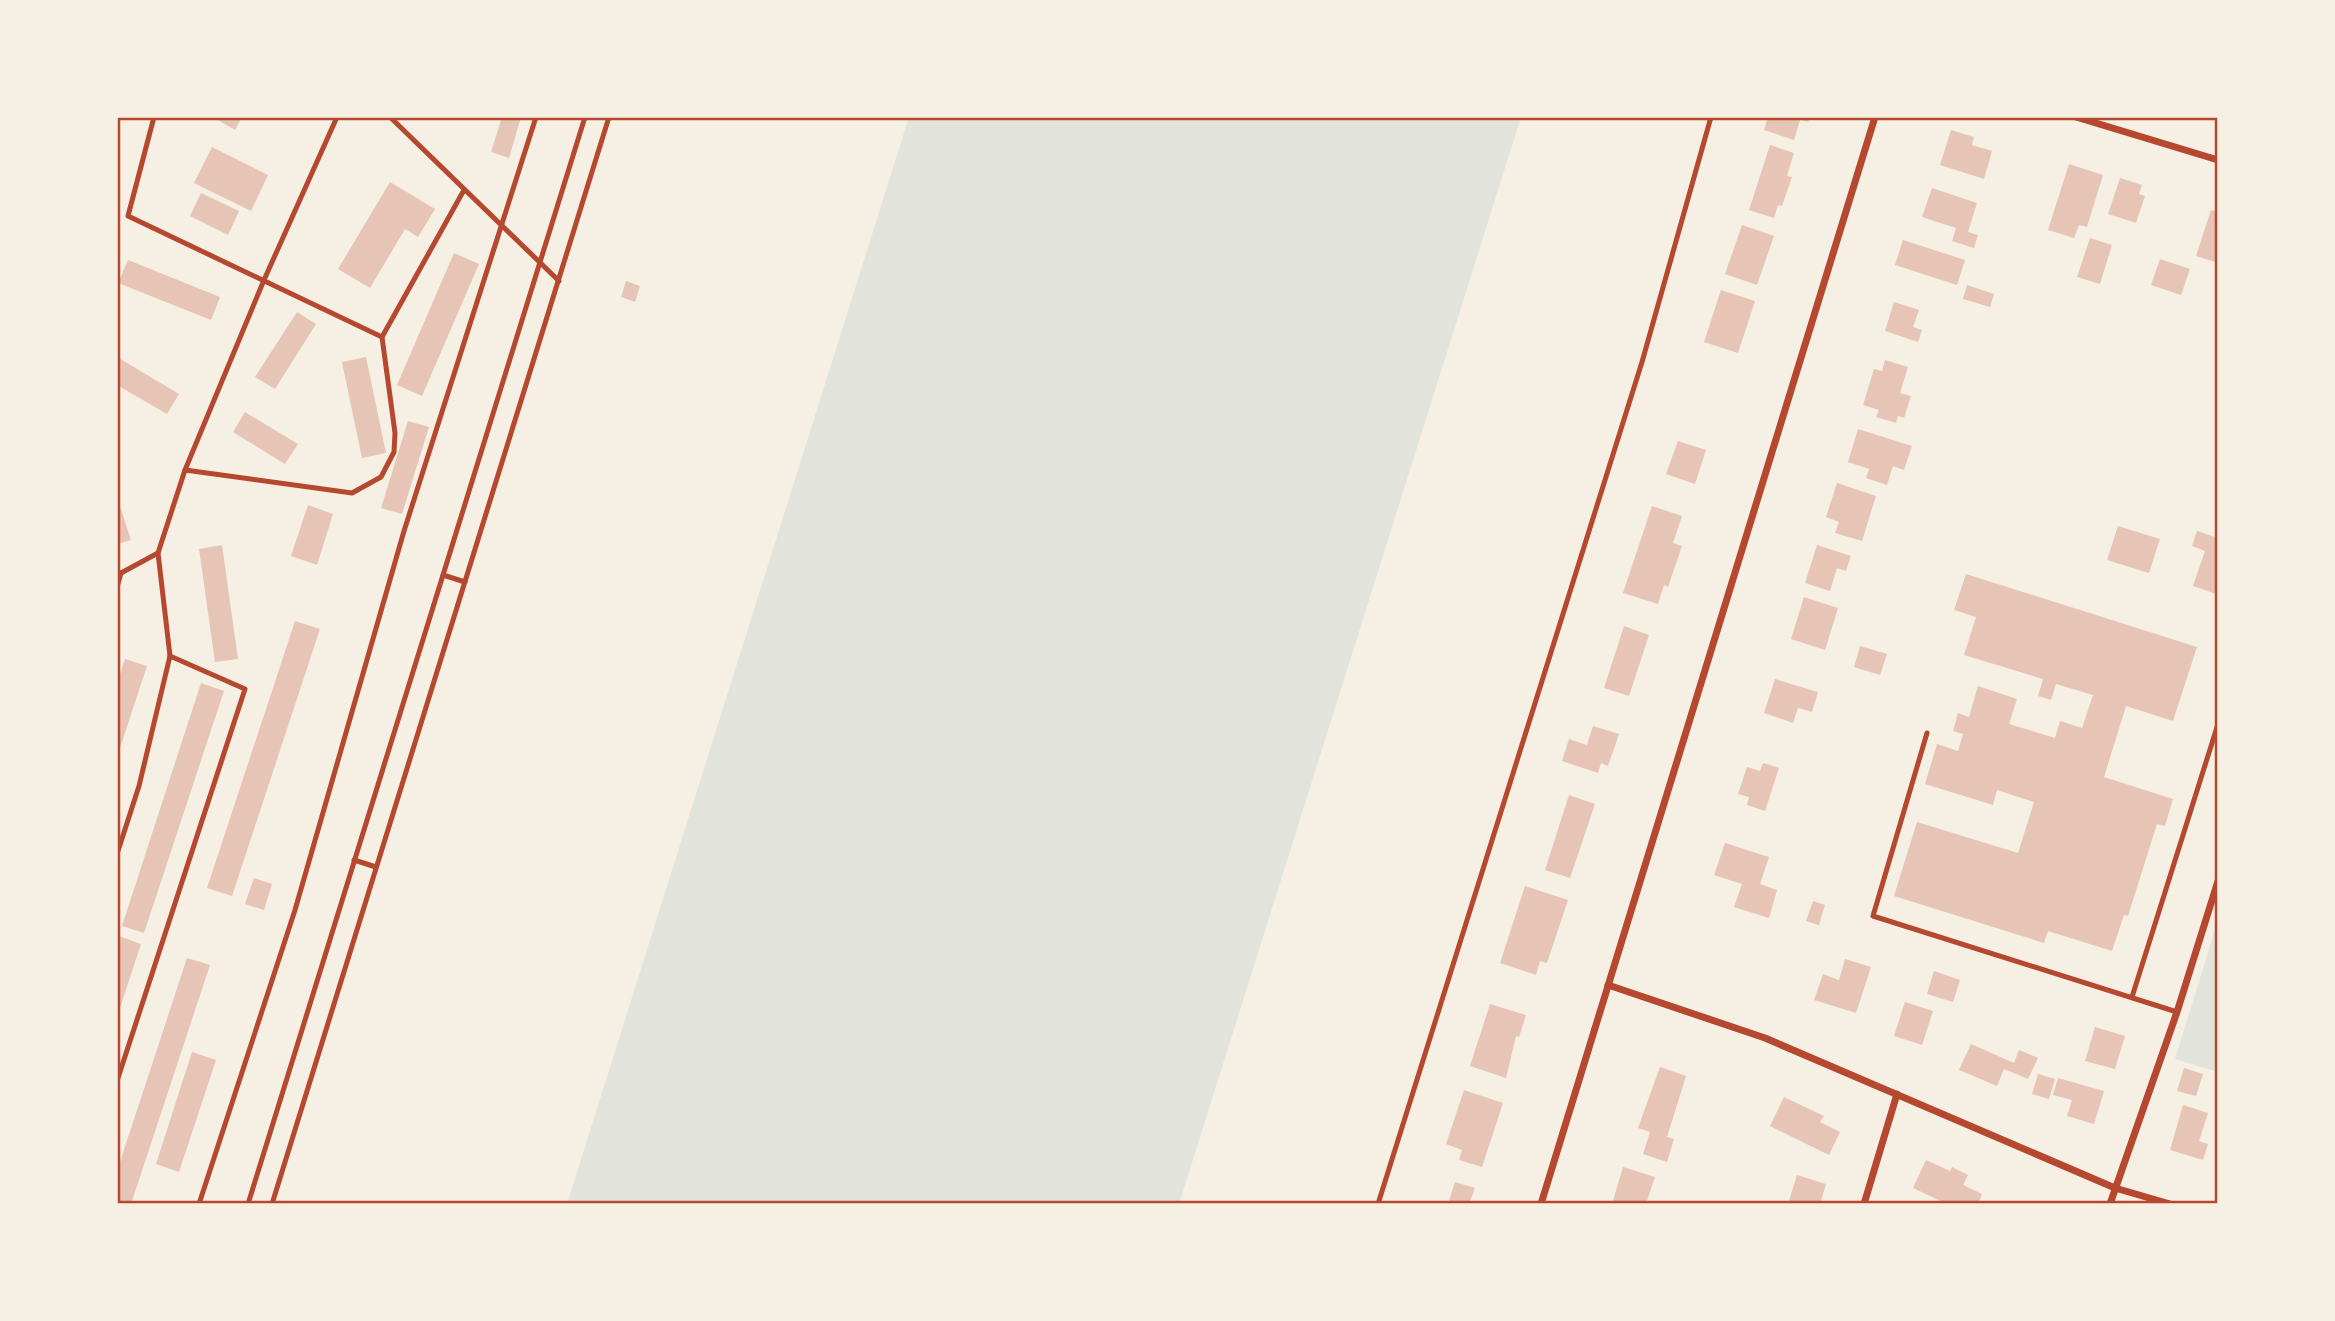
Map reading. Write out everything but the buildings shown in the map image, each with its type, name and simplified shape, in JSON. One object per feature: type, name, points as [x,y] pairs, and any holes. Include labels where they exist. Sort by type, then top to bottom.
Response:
[{"type":"street","points":[[1541,1204],[1875,117]]},
{"type":"street","points":[[2076,117],[2218,160]]},
{"type":"street","points":[[2110,1204],[2177,1012],[2218,881]]},
{"type":"street","points":[[1608,985],[1765,1038],[2115,1188],[2170,1204]]},
{"type":"street","points":[[1864,1204],[1898,1094]]},
{"type":"lane","points":[[154,117],[128,216],[382,338]]},
{"type":"lane","points":[[117,854],[139,786],[170,656],[158,553],[185,470],[264,280],[337,117]]},
{"type":"lane","points":[[390,117],[559,281]]},
{"type":"lane","points":[[199,1204],[295,910],[404,531],[536,117]]},
{"type":"lane","points":[[247,1204],[585,117]]},
{"type":"lane","points":[[272,1204],[610,117]]},
{"type":"lane","points":[[1378,1204],[1642,362],[1711,117]]},
{"type":"lane","points":[[185,470],[352,493],[381,477],[394,452],[395,433],[382,338],[464,190]]},
{"type":"lane","points":[[117,587],[119,573],[158,553]]},
{"type":"lane","points":[[443,575],[465,582]]},
{"type":"lane","points":[[117,1081],[244,689],[170,656]]},
{"type":"lane","points":[[2132,997],[2218,724]]},
{"type":"lane","points":[[1927,733],[1873,916],[2177,1012]]},
{"type":"lane","points":[[355,860],[376,867]]},
{"type":"shaded area","points":[[909,117],[1521,117],[1179,1204],[567,1204]]},
{"type":"shaded area","points":[[2218,920],[2218,1072],[2175,1059]]}]
